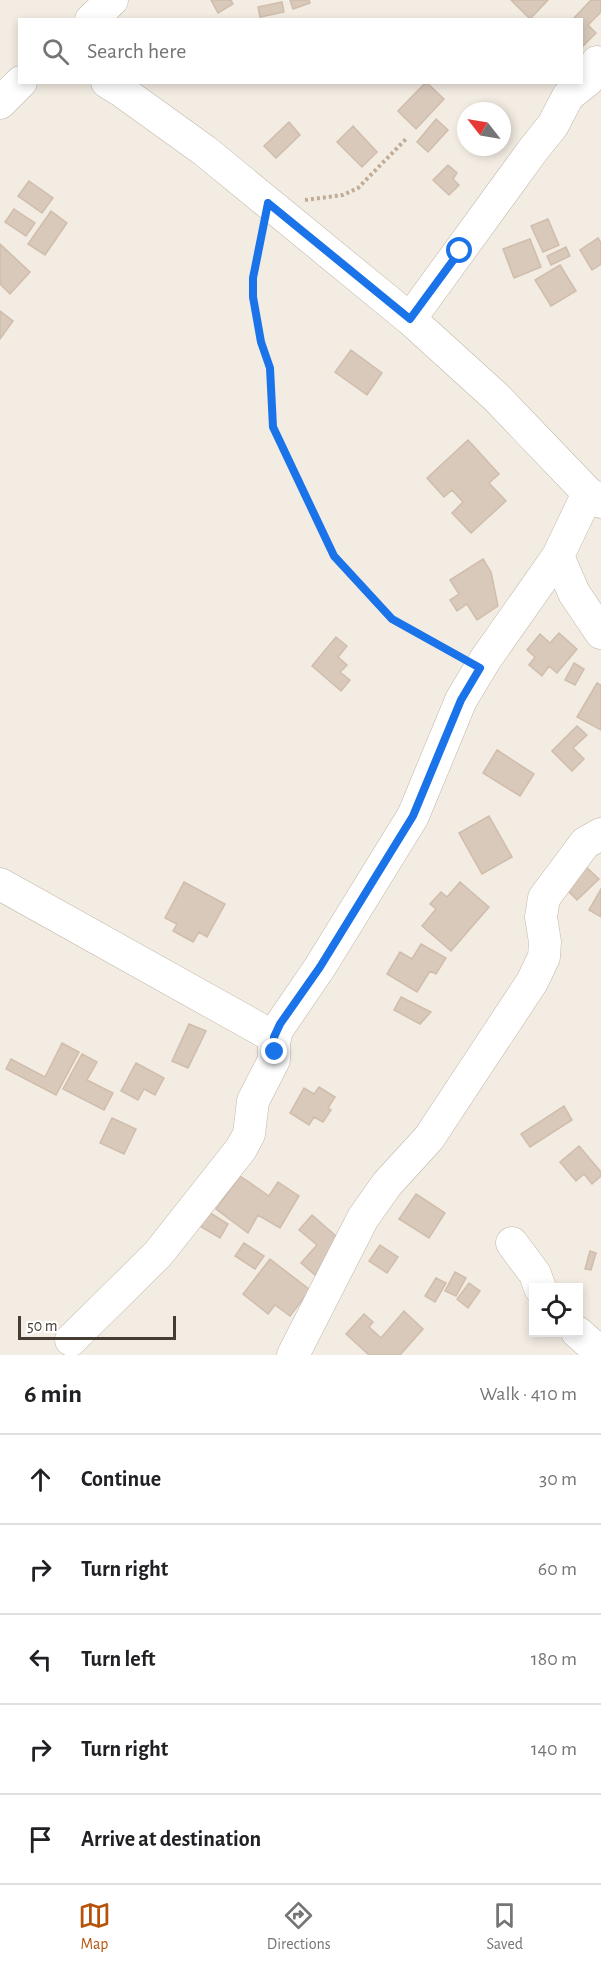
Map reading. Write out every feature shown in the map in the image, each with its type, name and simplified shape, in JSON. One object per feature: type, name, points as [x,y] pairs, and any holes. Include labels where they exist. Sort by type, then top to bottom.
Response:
[{"type":"street","points":[[410,319],[553,125],[568,96],[588,80],[597,62]]},
{"type":"street","points":[[0,103],[19,84]]},
{"type":"street","points":[[70,1340],[158,1254],[241,1149],[249,1134],[257,1092],[274,1060],[274,1037],[280,1024],[320,967],[413,816],[461,700],[480,668],[558,556],[595,497],[496,397],[410,319],[205,151],[110,84]]},
{"type":"street","points":[[558,556],[574,593],[601,633]]},
{"type":"street","points":[[292,1355],[363,1218],[387,1184],[429,1138],[532,982],[544,957],[542,917],[544,898],[585,843],[601,834]]},
{"type":"street","points":[[0,884],[274,1037]]},
{"type":"street","points":[[512,1243],[536,1274],[539,1283]]},
{"type":"street","points":[[583,1337],[601,1353]]},
{"type":"path","points":[[300,201],[343,195],[358,188],[406,139]]},
{"type":"path","points":[[268,203],[253,278],[253,297],[261,342],[270,368],[273,427],[334,556],[392,619],[480,668]]},
{"type":"building","points":[[211,0],[231,0],[233,4],[218,13]]},
{"type":"building","points":[[290,0],[309,0],[310,3],[293,9]]},
{"type":"building","points":[[511,0],[548,0],[531,18]]},
{"type":"building","points":[[591,0],[601,0],[601,12],[588,25],[596,33],[583,46],[583,18],[574,18]]},
{"type":"building","points":[[282,2],[284,12],[260,17],[258,7]]},
{"type":"building","points":[[424,84],[428,84],[444,99],[416,129],[398,111]]},
{"type":"building","points":[[436,119],[448,130],[428,152],[417,142]]},
{"type":"building","points":[[289,122],[300,135],[276,158],[264,146]]},
{"type":"building","points":[[353,126],[377,152],[362,167],[337,142]]},
{"type":"building","points":[[448,165],[457,173],[453,179],[459,185],[449,195],[433,180]]},
{"type":"building","points":[[29,181],[53,198],[42,213],[18,196]]},
{"type":"building","points":[[14,209],[35,223],[26,236],[5,222]]},
{"type":"building","points":[[51,211],[67,223],[45,255],[28,244]]},
{"type":"building","points":[[548,219],[559,245],[543,252],[531,226]]},
{"type":"building","points":[[598,238],[601,243],[601,264],[592,270],[580,250]]},
{"type":"building","points":[[530,239],[541,267],[514,278],[503,249]]},
{"type":"building","points":[[0,244],[30,272],[10,294],[0,284]]},
{"type":"building","points":[[566,247],[570,256],[551,265],[547,256]]},
{"type":"building","points":[[560,265],[576,291],[551,306],[535,280]]},
{"type":"building","points":[[0,311],[13,321],[0,339]]},
{"type":"building","points":[[351,350],[382,373],[367,395],[335,372]]},
{"type":"building","points":[[468,440],[499,474],[489,483],[506,501],[471,533],[452,513],[463,502],[452,490],[444,497],[427,478]]},
{"type":"building","points":[[483,559],[491,572],[498,606],[477,620],[467,604],[457,611],[450,600],[459,594],[450,580]]},
{"type":"building","points":[[559,633],[577,649],[557,673],[549,666],[542,676],[529,665],[535,657],[527,650],[540,634],[550,643]]},
{"type":"building","points":[[336,637],[347,646],[338,657],[347,665],[340,672],[350,680],[341,691],[312,666]]},
{"type":"building","points":[[574,663],[584,669],[575,685],[565,680]]},
{"type":"building","points":[[597,683],[601,685],[601,730],[577,717]]},
{"type":"building","points":[[577,726],[587,735],[573,748],[584,759],[572,771],[552,751]]},
{"type":"building","points":[[497,750],[534,774],[520,796],[483,773]]},
{"type":"building","points":[[489,816],[512,857],[482,874],[459,833]]},
{"type":"building","points":[[585,866],[599,879],[577,900],[564,887]]},
{"type":"building","points":[[184,882],[225,904],[207,937],[199,932],[193,942],[173,931],[177,924],[165,918]]},
{"type":"building","points":[[460,882],[489,907],[451,951],[422,926],[436,909],[430,904],[441,892],[447,897]]},
{"type":"building","points":[[601,889],[601,917],[589,910]]},
{"type":"building","points":[[421,944],[446,958],[436,974],[430,971],[417,992],[387,974],[400,952],[412,959]]},
{"type":"building","points":[[401,997],[431,1012],[420,1024],[394,1010]]},
{"type":"building","points":[[189,1024],[206,1031],[188,1068],[172,1061]]},
{"type":"building","points":[[62,1043],[79,1052],[56,1095],[6,1069],[11,1059],[45,1077]]},
{"type":"building","points":[[82,1054],[97,1062],[87,1080],[113,1093],[104,1110],[63,1089]]},
{"type":"building","points":[[136,1063],[164,1078],[155,1095],[144,1089],[138,1100],[121,1091]]},
{"type":"building","points":[[319,1087],[335,1097],[328,1108],[331,1110],[323,1122],[314,1117],[309,1125],[290,1113],[304,1088],[314,1094]]},
{"type":"building","points":[[564,1106],[572,1120],[530,1147],[521,1134]]},
{"type":"building","points":[[112,1118],[136,1129],[124,1154],[100,1143]]},
{"type":"building","points":[[579,1146],[601,1172],[601,1176],[592,1184],[584,1174],[576,1181],[560,1162]]},
{"type":"building","points":[[240,1176],[269,1196],[278,1182],[299,1196],[280,1228],[258,1215],[248,1233],[216,1209]]},
{"type":"building","points":[[416,1194],[445,1213],[429,1238],[399,1219]]},
{"type":"building","points":[[207,1211],[228,1224],[220,1238],[198,1225]]},
{"type":"building","points":[[312,1215],[343,1242],[315,1275],[301,1263],[317,1245],[299,1230]]},
{"type":"building","points":[[244,1243],[264,1256],[255,1269],[235,1256]]},
{"type":"building","points":[[380,1245],[398,1257],[387,1273],[369,1261]]},
{"type":"building","points":[[590,1251],[596,1253],[591,1270],[585,1269]]},
{"type":"building","points":[[270,1259],[310,1290],[290,1316],[275,1305],[268,1314],[243,1294]]},
{"type":"building","points":[[455,1272],[466,1278],[456,1296],[445,1291]]},
{"type":"building","points":[[436,1278],[446,1283],[435,1302],[425,1296]]},
{"type":"building","points":[[469,1283],[480,1291],[468,1308],[457,1299]]},
{"type":"building","points":[[404,1311],[423,1329],[400,1355],[369,1355],[346,1334],[364,1314],[373,1322],[369,1327],[381,1338]]},
{"type":"route","points":[[275,1052],[274,1037],[280,1024],[320,967],[413,816],[461,700],[480,668],[392,619],[334,556],[273,427],[270,368],[261,342],[253,297],[253,278],[268,203],[410,319],[460,251]]}]
